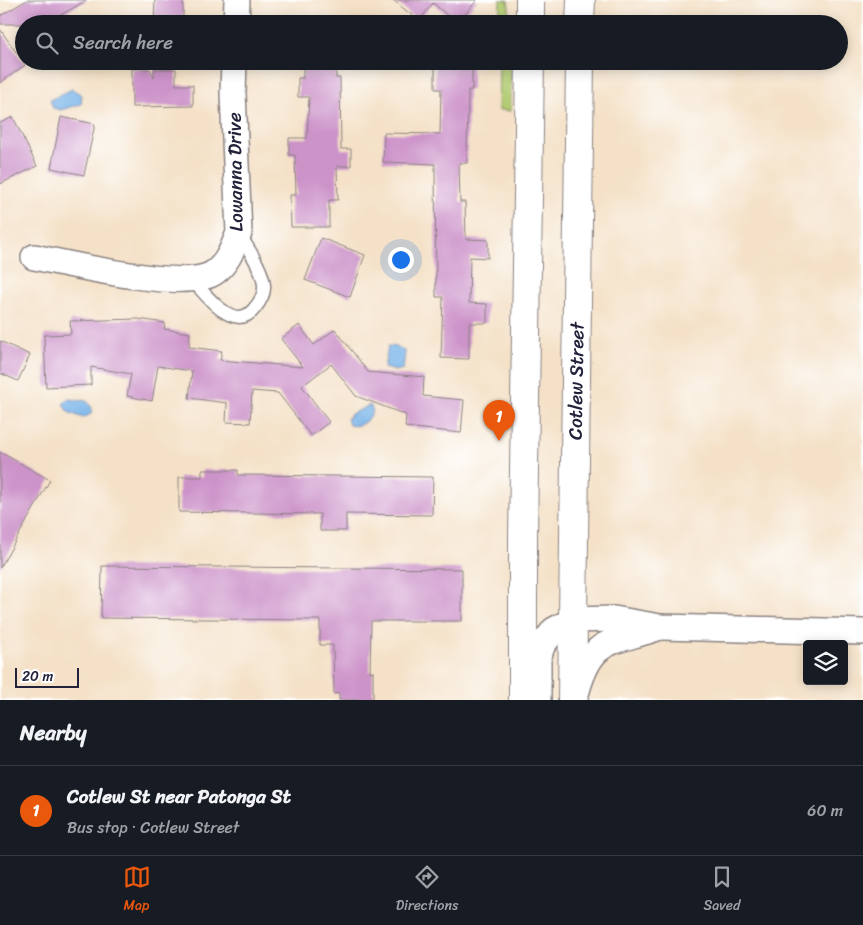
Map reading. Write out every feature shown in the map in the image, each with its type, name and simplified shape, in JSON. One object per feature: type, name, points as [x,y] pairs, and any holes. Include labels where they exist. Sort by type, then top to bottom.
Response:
[{"type":"main road","points":[[580,0],[580,15]]},
{"type":"main road","points":[[523,700],[523,538],[530,70]]},
{"type":"main road","name":"Cotlew Street","points":[[573,700],[580,70]]},
{"type":"street","points":[[236,15],[237,0]]},
{"type":"street","name":"Lowanna Drive","points":[[34,257],[163,280],[204,277],[215,272],[231,252],[239,233],[234,70]]},
{"type":"street","points":[[538,700],[538,659],[542,646],[554,630],[573,620],[614,619],[660,627],[863,632]]},
{"type":"street","points":[[573,700],[583,669],[594,652],[612,642],[660,627]]},
{"type":"lane","points":[[192,278],[227,315],[240,317],[252,312],[262,300],[264,285],[257,266],[239,233]]},
{"type":"green space","points":[[500,0],[508,0],[510,15],[499,15]]},
{"type":"green space","points":[[499,70],[511,70],[511,111],[498,110]]},
{"type":"water","points":[[72,89],[82,95],[81,104],[61,110],[53,108],[50,100]]},
{"type":"water","points":[[388,346],[398,347],[405,352],[403,369],[395,371],[384,368]]},
{"type":"water","points":[[68,399],[87,401],[92,408],[91,414],[83,418],[68,412],[63,404]]},
{"type":"water","points":[[370,405],[373,411],[366,421],[360,425],[349,425],[347,419],[351,414]]},
{"type":"building","points":[[27,0],[87,0],[61,15],[15,15],[15,24],[0,24],[0,16]]},
{"type":"building","points":[[155,0],[183,0],[183,15],[154,15]]},
{"type":"building","points":[[393,0],[477,0],[464,15],[447,15],[433,3],[424,15],[412,15]]},
{"type":"building","points":[[0,29],[15,51],[15,70],[18,70],[0,83]]},
{"type":"building","points":[[132,70],[150,70],[154,78],[154,70],[176,70],[176,85],[193,85],[193,106],[132,107]]},
{"type":"building","points":[[303,70],[336,70],[336,78],[340,78],[341,149],[351,149],[351,166],[337,166],[338,200],[329,200],[329,227],[291,227],[290,195],[296,195],[295,155],[289,155],[289,138],[307,138],[309,97],[298,97],[298,78],[303,78]]},
{"type":"building","points":[[435,70],[472,70],[472,90],[468,90],[467,163],[459,163],[460,202],[465,202],[466,239],[488,240],[488,258],[470,257],[469,303],[487,304],[487,323],[469,323],[469,359],[441,358],[443,297],[436,297],[435,164],[383,162],[384,133],[440,134],[441,89],[435,89]]},
{"type":"building","points":[[13,117],[37,166],[0,184],[0,123]]},
{"type":"building","points":[[61,117],[95,124],[84,175],[51,168]]},
{"type":"building","points":[[321,238],[365,255],[350,297],[305,280]]},
{"type":"building","points":[[138,319],[165,323],[164,329],[190,333],[189,347],[222,351],[220,360],[303,367],[281,339],[299,325],[314,345],[335,329],[368,372],[424,377],[423,396],[464,400],[461,433],[405,427],[406,415],[356,396],[331,364],[302,386],[329,422],[311,436],[278,393],[252,391],[250,423],[226,422],[227,403],[189,398],[192,371],[158,366],[152,401],[127,396],[131,374],[91,367],[91,385],[46,387],[44,335],[71,334],[70,321]]},
{"type":"building","points":[[0,341],[30,355],[18,381],[0,373]]},
{"type":"building","points":[[0,452],[50,480],[0,568]]},
{"type":"building","points":[[202,470],[238,470],[238,475],[433,477],[432,515],[346,514],[346,531],[320,531],[320,514],[179,512],[179,477],[202,477]]},
{"type":"building","points":[[102,566],[462,569],[462,621],[371,621],[370,672],[373,671],[373,700],[339,700],[339,693],[334,694],[333,645],[320,645],[320,620],[101,618]]},
{"type":"place","name":"Cotlew St near Patonga St","points":[[499,441]]}]
